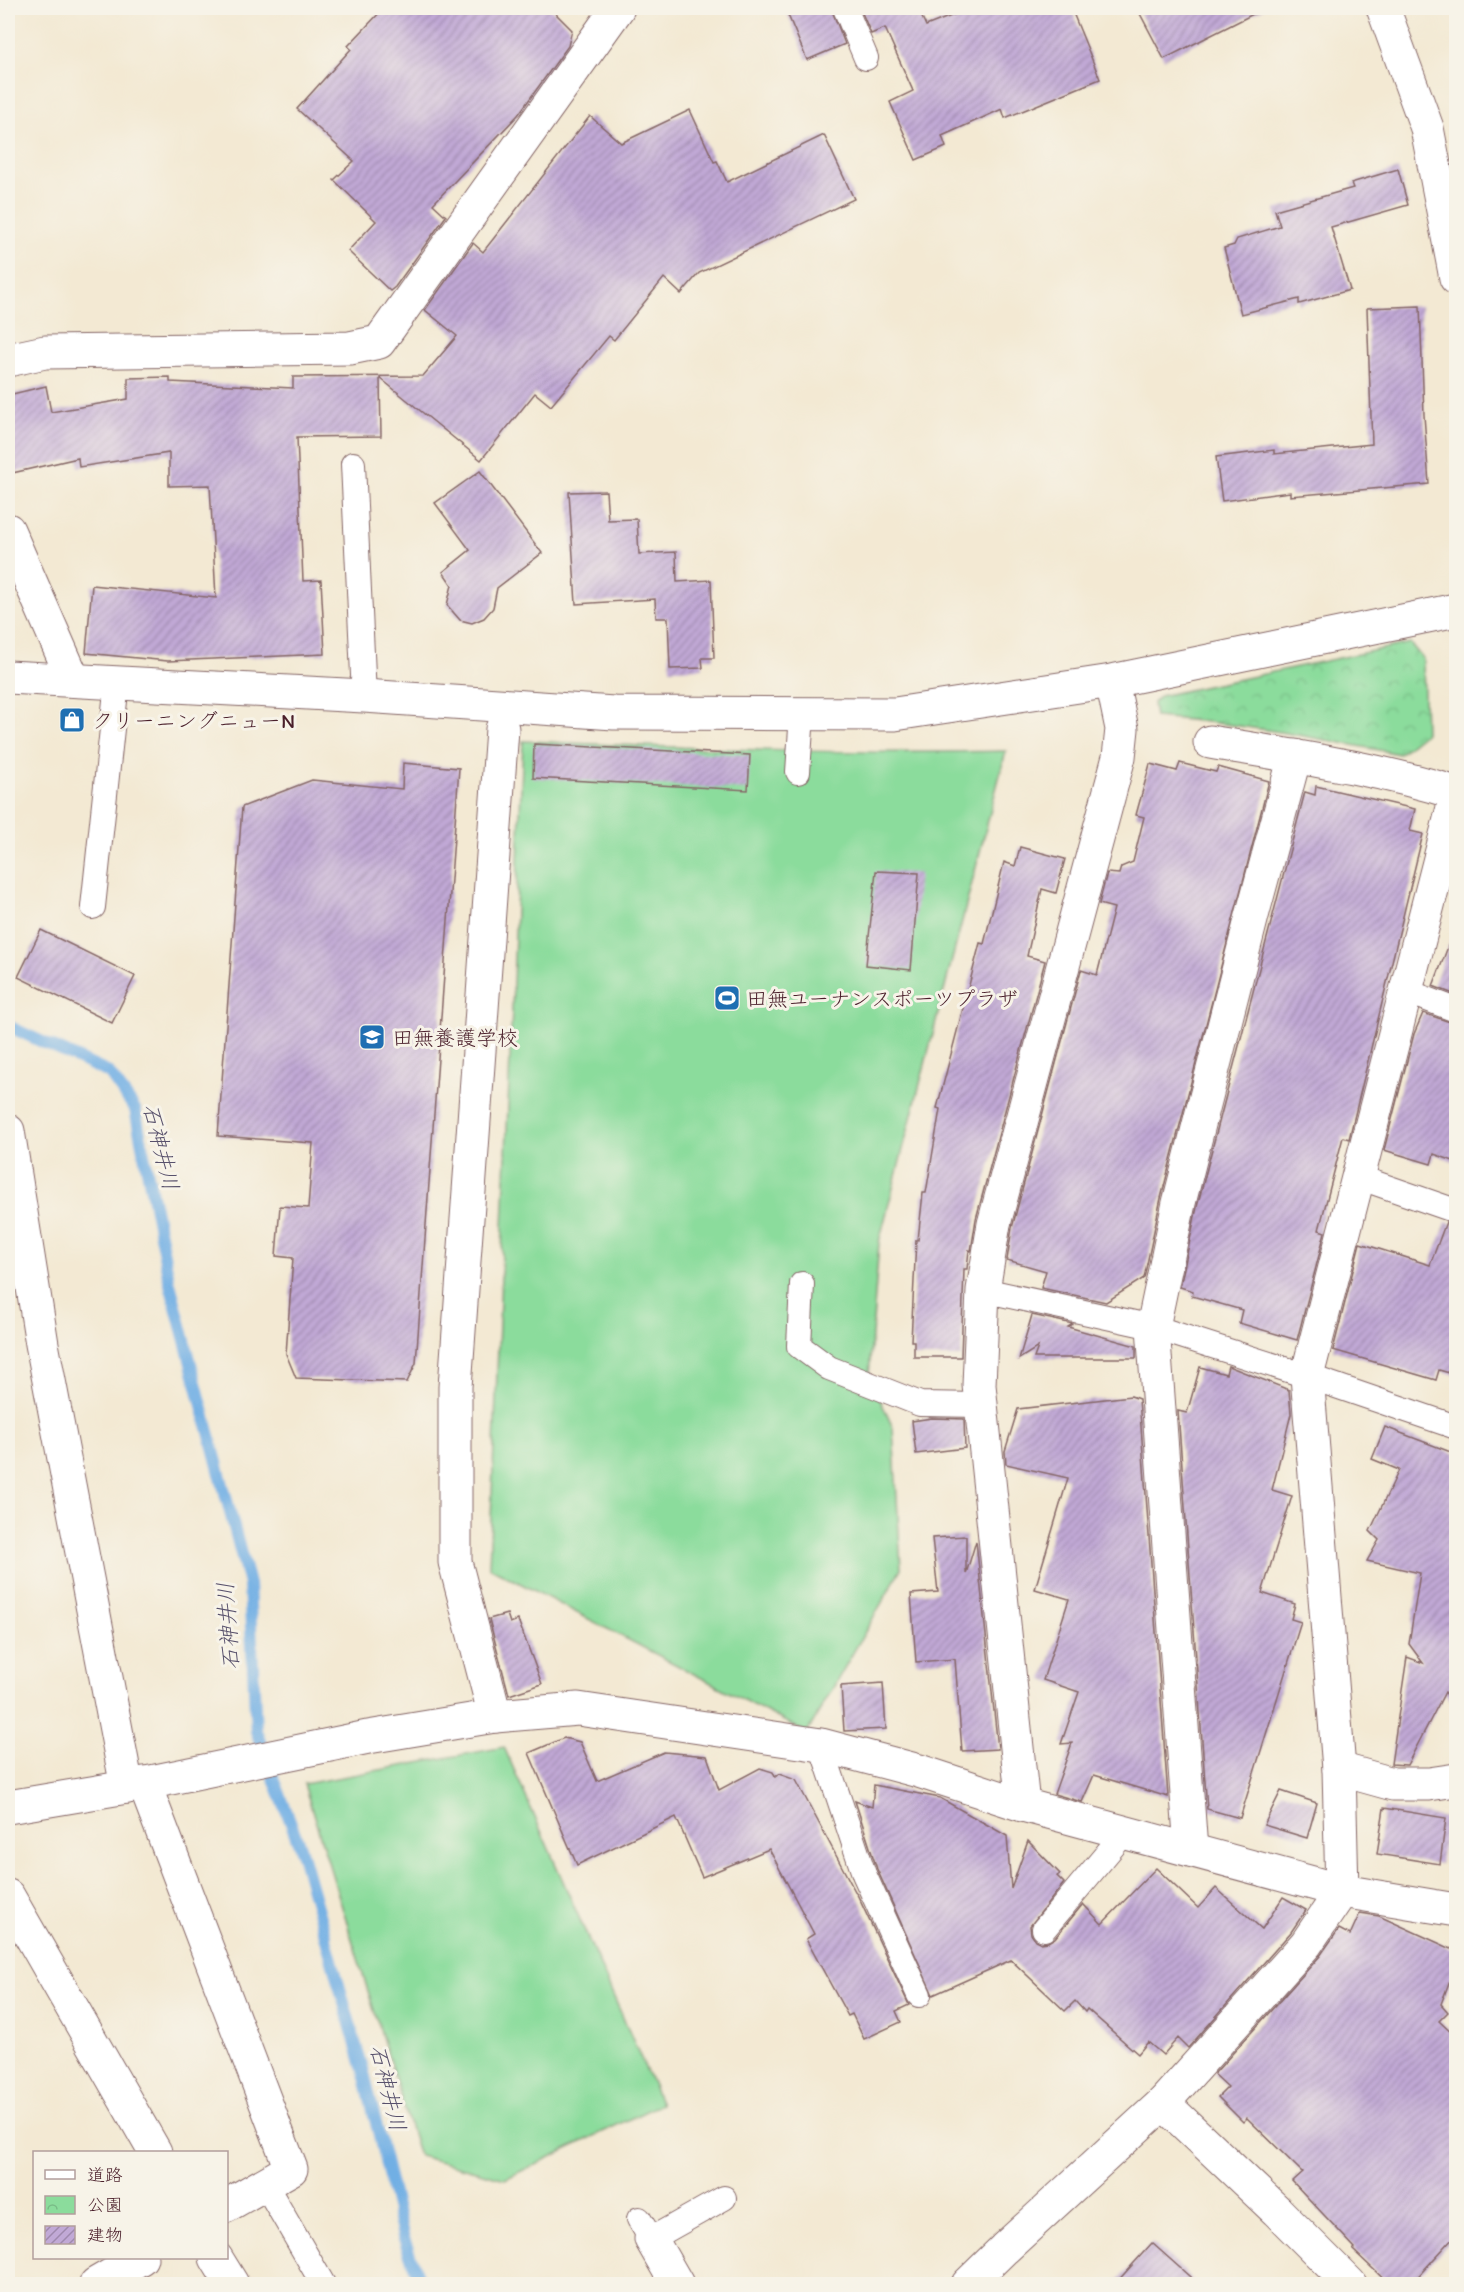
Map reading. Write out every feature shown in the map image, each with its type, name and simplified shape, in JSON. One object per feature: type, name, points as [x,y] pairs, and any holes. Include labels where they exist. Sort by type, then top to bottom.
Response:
[{"type":"street","points":[[8,360],[45,352],[350,348],[379,342],[618,8]]},
{"type":"street","points":[[1383,8],[1427,128],[1456,278]]},
{"type":"street","points":[[8,530],[72,679]]},
{"type":"street","points":[[8,677],[364,696],[614,713],[895,714],[1112,681],[1456,610]]},
{"type":"street","points":[[1023,1805],[979,1385],[983,1290],[994,1224],[1119,757],[1122,729],[1112,681]]},
{"type":"street","points":[[495,1716],[454,1562],[455,1387],[502,729]]},
{"type":"street","points":[[968,2284],[1163,2103],[1306,1944],[1342,1891],[1339,1769],[1307,1376],[1456,794],[1419,782],[1295,756],[1210,742]]},
{"type":"street","points":[[1191,1850],[1153,1327],[1179,1203],[1295,756]]},
{"type":"street","points":[[8,1131],[44,1355],[135,1785],[291,2169],[228,2205]]},
{"type":"street","points":[[8,1807],[135,1785],[368,1737],[495,1716],[578,1709],[821,1745],[919,1772],[1023,1805],[1342,1891],[1456,1910]]},
{"type":"street","points":[[1339,1769],[1393,1784],[1429,1784],[1456,1780]]},
{"type":"street","points":[[8,1896],[16,1914],[154,2151]]},
{"type":"street","points":[[1163,2103],[1278,2211],[1350,2284]]},
{"type":"street","points":[[645,2229],[677,2284]]},
{"type":"street","points":[[96,2284],[139,2259]]},
{"type":"street","points":[[217,2259],[232,2284]]},
{"type":"lane","points":[[845,8],[866,58]]},
{"type":"lane","points":[[353,464],[364,696]]},
{"type":"lane","points":[[93,908],[117,682]]},
{"type":"lane","points":[[798,772],[802,714]]},
{"type":"lane","points":[[1406,992],[1456,1010]]},
{"type":"lane","points":[[1358,1177],[1456,1211]]},
{"type":"lane","points":[[802,1284],[799,1346],[830,1368],[921,1404],[981,1405]]},
{"type":"lane","points":[[983,1290],[1153,1327],[1456,1427]]},
{"type":"lane","points":[[821,1745],[864,1874],[919,1995]]},
{"type":"lane","points":[[1044,1929],[1125,1832]]},
{"type":"lane","points":[[265,2184],[323,2284]]},
{"type":"lane","points":[[645,2229],[724,2198]]},
{"type":"green space","points":[[1410,643],[1423,659],[1425,733],[1399,754],[1247,727],[1155,717],[1153,703],[1160,696]]},
{"type":"green space","name":"田無ユーナンスポーツプラザ","points":[[523,741],[825,751],[1006,751],[879,1242],[869,1375],[893,1428],[901,1569],[807,1733],[489,1567]]},
{"type":"green space","points":[[504,1747],[661,2104],[505,2179],[419,2156],[304,1784]]},
{"type":"building","points":[[384,8],[550,8],[572,30],[568,46],[518,115],[433,204],[446,216],[390,291],[348,251],[376,221],[334,180],[354,161],[297,109],[351,49],[348,46]]},
{"type":"building","points":[[785,8],[831,8],[845,44],[807,60]]},
{"type":"building","points":[[860,8],[932,8],[920,13],[926,26],[971,8],[1071,8],[1100,79],[1005,118],[1002,109],[942,136],[946,147],[916,160],[890,102],[913,91],[885,28],[871,34]]},
{"type":"building","points":[[1137,8],[1265,8],[1164,59]]},
{"type":"building","points":[[690,110],[714,162],[717,161],[727,182],[824,135],[854,199],[699,273],[681,294],[664,278],[614,340],[609,336],[551,406],[535,393],[481,460],[380,378],[381,436],[297,437],[303,581],[321,580],[325,654],[168,661],[86,653],[92,585],[216,598],[210,485],[169,486],[169,453],[79,467],[78,458],[8,474],[8,395],[46,386],[51,412],[128,399],[128,378],[170,377],[170,382],[293,388],[293,377],[423,376],[457,336],[425,310],[473,243],[483,252],[590,116],[621,143]]},
{"type":"building","points":[[1398,169],[1408,205],[1331,227],[1350,290],[1299,304],[1299,299],[1241,314],[1224,248],[1234,245],[1237,239],[1280,226],[1275,210],[1353,188],[1351,183]]},
{"type":"building","points":[[1420,306],[1429,484],[1290,496],[1290,492],[1222,501],[1216,457],[1274,450],[1274,454],[1372,444],[1367,308]]},
{"type":"building","points":[[480,471],[542,553],[497,588],[493,608],[484,618],[472,623],[460,620],[447,605],[452,585],[443,572],[470,550],[435,503]]},
{"type":"building","points":[[606,491],[608,520],[637,519],[639,554],[676,552],[677,582],[711,580],[714,658],[702,658],[703,668],[670,669],[668,618],[656,618],[655,599],[576,604],[569,492]]},
{"type":"building","points":[[534,744],[750,755],[748,790],[533,778]]},
{"type":"building","points":[[403,763],[459,768],[416,1363],[407,1382],[296,1378],[286,1354],[293,1258],[276,1256],[280,1206],[308,1208],[313,1143],[218,1136],[242,807],[312,780],[402,789]]},
{"type":"building","points":[[1180,763],[1216,772],[1218,767],[1269,781],[1161,1198],[1144,1278],[1106,1302],[1041,1288],[1046,1271],[1007,1260],[1012,1228],[1081,970],[1097,975],[1114,908],[1099,904],[1107,873],[1119,874],[1121,867],[1133,862],[1144,817],[1136,815],[1150,764],[1177,771]]},
{"type":"building","points":[[1316,786],[1415,809],[1410,831],[1423,834],[1349,1139],[1343,1137],[1319,1230],[1325,1232],[1297,1340],[1239,1323],[1242,1310],[1192,1296],[1193,1291],[1180,1287],[1197,1207],[1305,792],[1315,795]]},
{"type":"building","points":[[1020,847],[1065,859],[1056,893],[1042,889],[1027,956],[1045,961],[976,1219],[967,1269],[964,1269],[961,1357],[914,1357],[914,1341],[911,1341],[916,1240],[918,1240],[923,1193],[926,1193],[940,1109],[937,1108],[980,943],[984,944],[1004,862],[1015,866]]},
{"type":"building","points":[[876,871],[919,873],[911,970],[866,965]]},
{"type":"building","points":[[41,930],[135,976],[112,1023],[18,977]]},
{"type":"building","points":[[1454,931],[1456,932],[1456,995],[1433,986]]},
{"type":"building","points":[[1423,1013],[1456,1024],[1456,1162],[1434,1154],[1431,1164],[1384,1150],[1414,1034]]},
{"type":"building","points":[[1446,1222],[1456,1225],[1456,1375],[1439,1370],[1436,1380],[1333,1350],[1360,1243],[1430,1265]]},
{"type":"building","points":[[1032,1315],[1073,1324],[1068,1327],[1136,1346],[1136,1358],[1034,1358],[1038,1347],[1019,1359]]},
{"type":"building","points":[[1228,1366],[1289,1390],[1291,1414],[1272,1490],[1292,1496],[1262,1593],[1295,1604],[1291,1619],[1301,1622],[1240,1818],[1207,1809],[1178,1411],[1187,1413],[1200,1367],[1226,1374]]},
{"type":"building","points":[[1131,1396],[1139,1399],[1168,1797],[1094,1775],[1082,1802],[1054,1794],[1072,1743],[1061,1744],[1079,1692],[1043,1680],[1069,1599],[1035,1589],[1068,1478],[1006,1464],[1005,1451],[1018,1409]]},
{"type":"building","points":[[932,1418],[964,1419],[965,1448],[916,1454],[912,1421]]},
{"type":"building","points":[[1385,1427],[1456,1454],[1456,1707],[1445,1692],[1407,1765],[1391,1764],[1407,1657],[1423,1663],[1409,1644],[1420,1573],[1367,1561],[1379,1540],[1370,1531],[1399,1470],[1372,1459]]},
{"type":"building","points":[[966,1536],[966,1574],[976,1541],[998,1749],[962,1751],[955,1659],[916,1662],[911,1594],[938,1592],[932,1538]]},
{"type":"building","points":[[507,1614],[510,1623],[518,1620],[542,1684],[509,1695],[489,1619]]},
{"type":"building","points":[[883,1683],[886,1729],[844,1731],[841,1686]]},
{"type":"building","points":[[564,1738],[580,1742],[597,1781],[664,1752],[707,1756],[719,1790],[760,1768],[773,1772],[775,1777],[779,1774],[796,1780],[857,1895],[856,1892],[909,2005],[896,2011],[901,2022],[864,2039],[852,2014],[848,2016],[806,1939],[814,1934],[769,1849],[702,1877],[676,1817],[577,1865],[529,1753]]},
{"type":"building","points":[[874,1785],[940,1798],[1007,1836],[1011,1889],[1028,1841],[1060,1874],[1057,1876],[1064,1883],[1030,1926],[1031,1934],[1041,1943],[1055,1938],[1083,1904],[1102,1924],[1156,1868],[1198,1908],[1216,1888],[1262,1929],[1283,1897],[1306,1910],[1291,1932],[1188,2048],[1178,2038],[1163,2055],[1148,2042],[1138,2054],[1087,2009],[1085,2012],[1075,2001],[1065,2011],[1011,1960],[933,1995],[877,1869],[855,1801],[872,1807]]},
{"type":"building","points":[[1281,1791],[1317,1803],[1307,1838],[1264,1825]]},
{"type":"building","points":[[1384,1808],[1446,1818],[1440,1864],[1377,1854]]},
{"type":"building","points":[[1360,1913],[1379,1916],[1456,1951],[1456,1964],[1441,2004],[1448,2012],[1439,2021],[1456,2037],[1456,2235],[1411,2284],[1389,2284],[1353,2250],[1355,2248],[1292,2181],[1302,2172],[1247,2118],[1243,2122],[1218,2097],[1228,2087],[1214,2074],[1320,1956],[1339,1929],[1350,1935]]},
{"type":"building","points":[[1152,2243],[1198,2284],[1115,2284]]},
{"type":"waterway","name":"石神井川","points":[[8,1026],[109,1073],[135,1109],[169,1280],[249,1584],[256,1731],[300,1847],[365,2077],[403,2236],[421,2284]]},
{"type":"place","name":"クリーニングニューN","points":[[72,720]]},
{"type":"place","name":"田無ユーナンスポーツプラザ","points":[[727,998]]},
{"type":"place","name":"田無養護学校","points":[[372,1037]]}]
